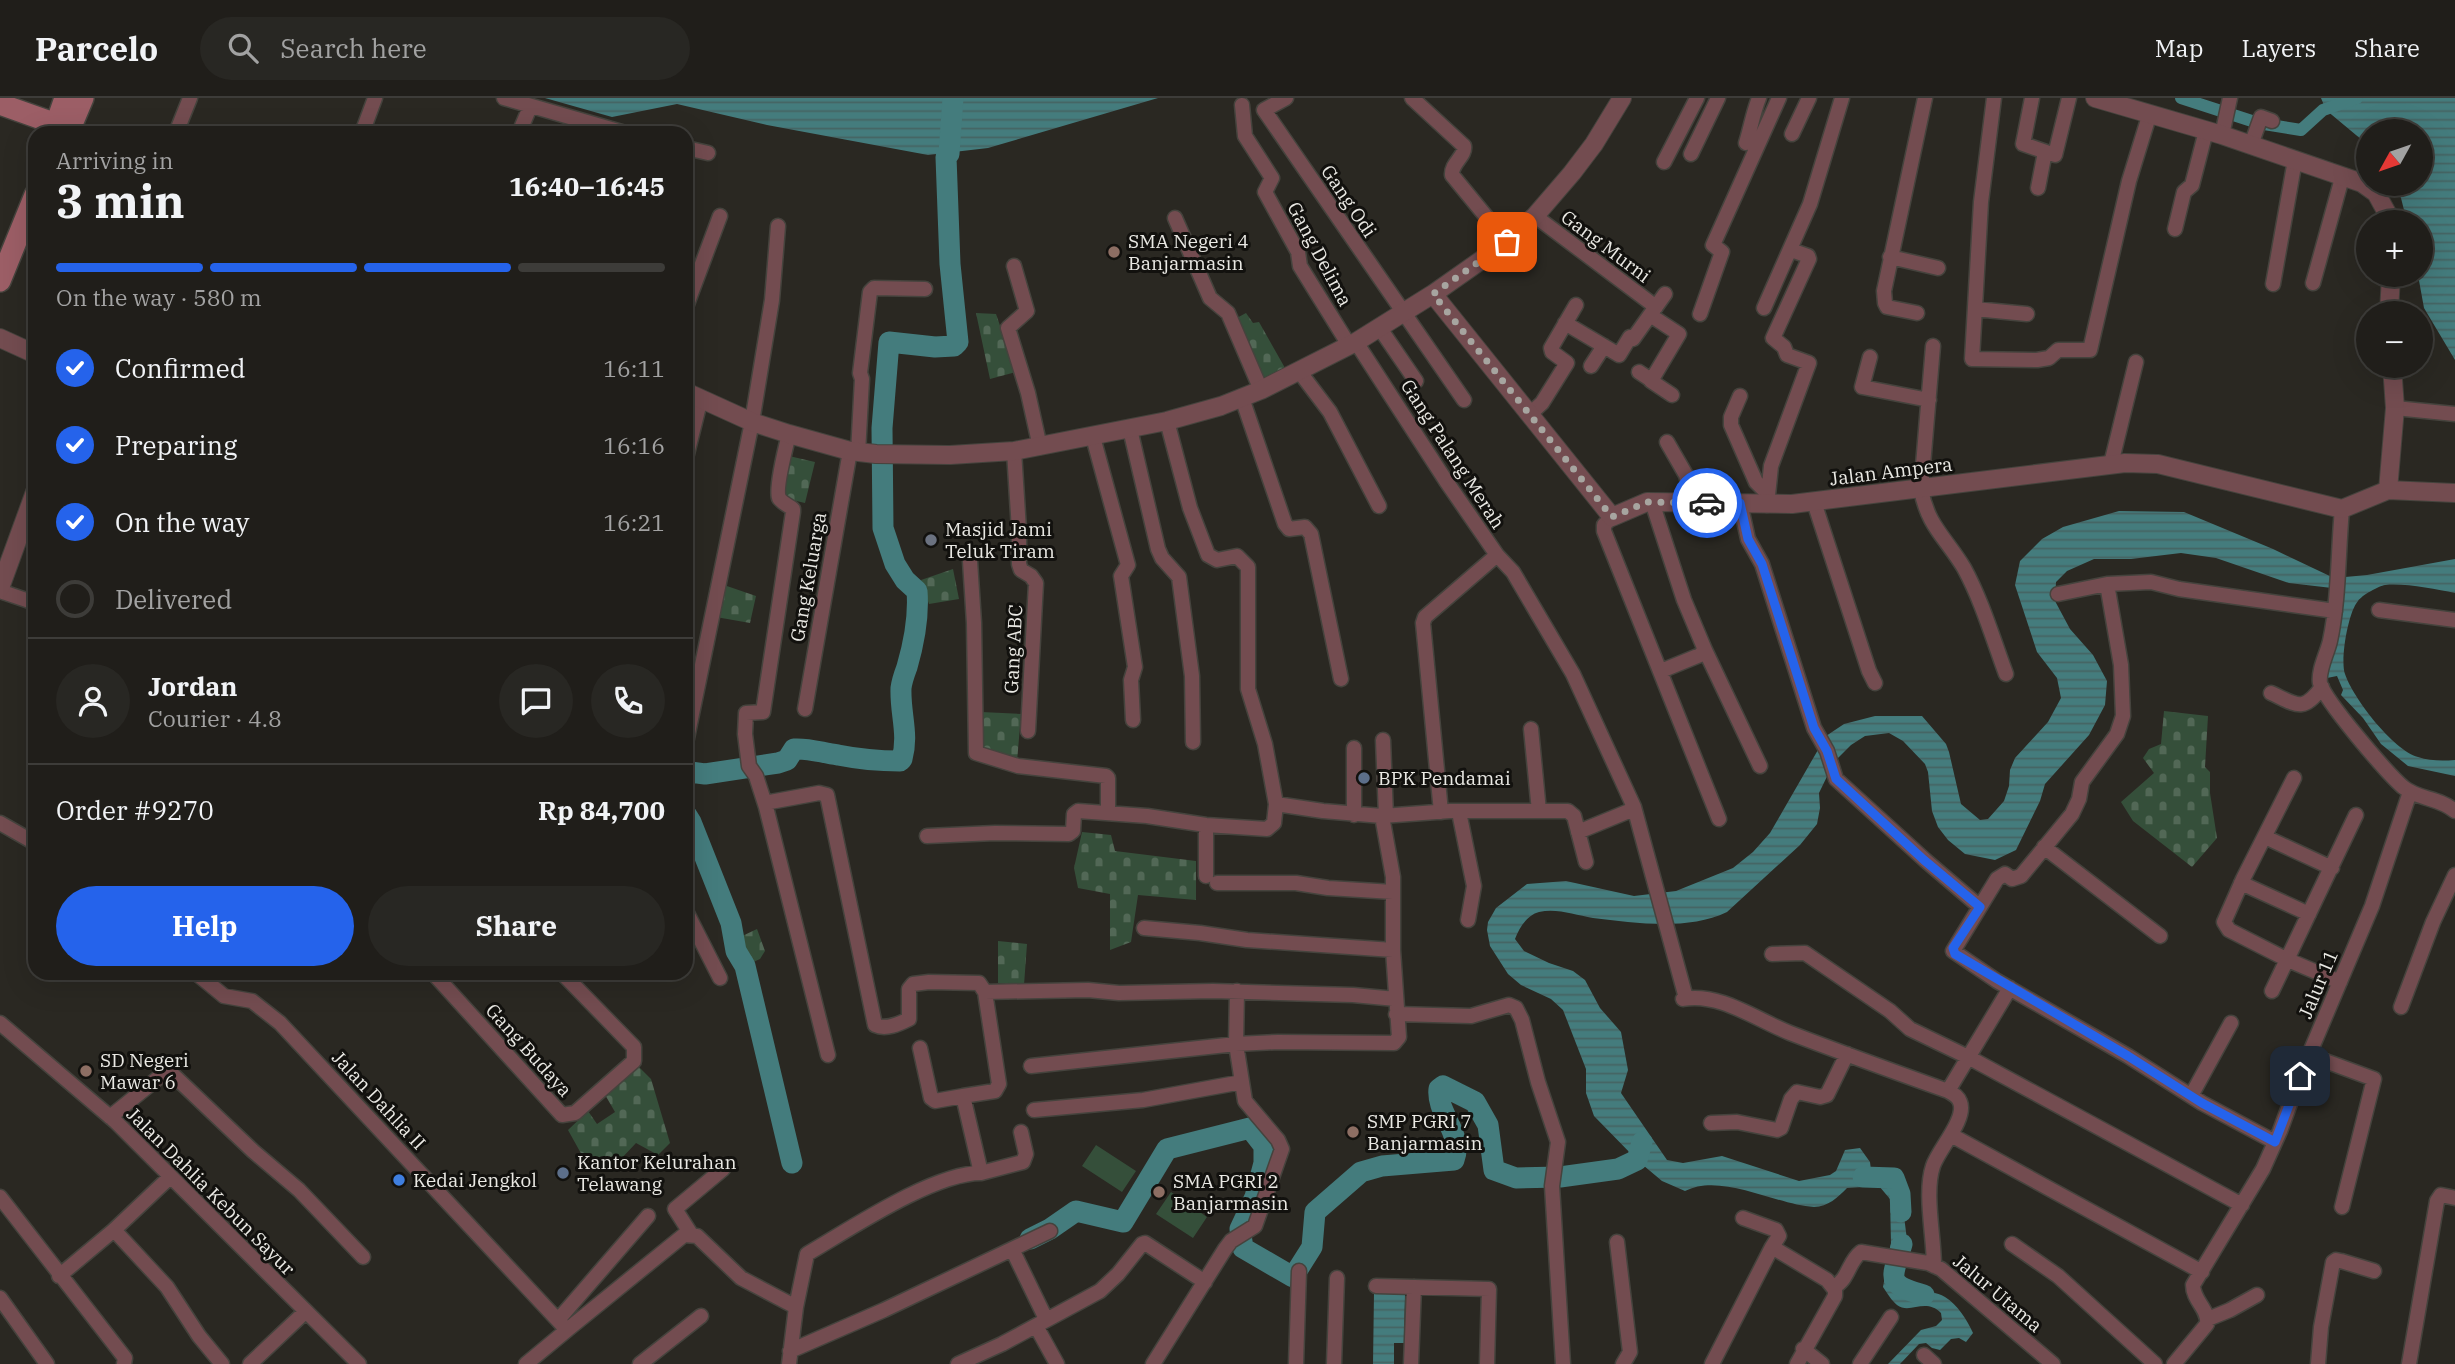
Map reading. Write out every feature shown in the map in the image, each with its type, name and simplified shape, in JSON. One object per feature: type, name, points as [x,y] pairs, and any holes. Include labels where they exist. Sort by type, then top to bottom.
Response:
[{"type":"main road","points":[[65,98],[65,126]]},
{"type":"main road","points":[[67,126],[83,98]]},
{"type":"main road","points":[[0,104],[55,126]]},
{"type":"main road","points":[[0,281],[28,212]]},
{"type":"street","points":[[179,126],[190,98]]},
{"type":"street","points":[[365,126],[375,98]]},
{"type":"street","points":[[504,98],[599,126]]},
{"type":"street","name":"Gang Odi","points":[[1286,98],[1265,110],[1464,400]]},
{"type":"street","points":[[1412,98],[1464,146],[1464,152],[1452,169],[1452,175],[1507,242]]},
{"type":"street","points":[[693,395],[752,422],[789,434],[869,453],[950,455],[1014,451],[1093,437],[1167,421],[1242,398],[1352,344],[1433,294],[1507,242],[1535,216],[1594,144],[1622,98]]},
{"type":"street","points":[[1664,162],[1697,98]]},
{"type":"street","points":[[1691,154],[1718,98]]},
{"type":"street","points":[[1745,143],[1759,98]]},
{"type":"street","points":[[1700,314],[1722,252],[1713,245],[1779,98]]},
{"type":"street","points":[[1793,134],[1810,98]]},
{"type":"street","points":[[1764,308],[1818,183],[1842,98]]},
{"type":"street","points":[[1917,313],[1885,305],[1884,291],[1925,98]]},
{"type":"street","points":[[1994,98],[1981,202],[1972,359],[2037,360],[2049,358],[2058,350],[2090,350],[2129,181],[2150,113]]},
{"type":"street","points":[[2032,98],[2023,144],[2055,155],[2069,98]]},
{"type":"street","points":[[2095,98],[2123,102],[2370,187],[2386,210]]},
{"type":"street","points":[[2175,229],[2184,192],[2192,185],[2231,98]]},
{"type":"street","name":"Gang Delima","points":[[1242,105],[1245,136],[1272,178],[1265,192],[1298,252],[1300,266],[1352,344]]},
{"type":"street","points":[[522,126],[530,107]]},
{"type":"street","points":[[2251,144],[2267,120]]},
{"type":"street","points":[[693,150],[708,153]]},
{"type":"street","points":[[2038,188],[2045,152]]},
{"type":"street","points":[[2273,284],[2295,160]]},
{"type":"street","points":[[2313,282],[2342,178]]},
{"type":"street","points":[[693,288],[720,216]]},
{"type":"street","name":"Gang Murni","points":[[1535,216],[1679,334],[1645,376],[1672,395]]},
{"type":"street","points":[[1175,218],[1210,298],[1228,313],[1261,390]]},
{"type":"street","points":[[693,709],[752,422],[772,300],[778,226]]},
{"type":"street","points":[[1768,499],[1771,466],[1809,363],[1787,355],[1784,347],[1773,338],[1809,259],[1808,256],[1791,250]]},
{"type":"street","points":[[1891,257],[1938,268]]},
{"type":"street","points":[[1014,266],[1027,311],[1008,328],[1028,393],[1040,447]]},
{"type":"street","name":"Gang Keluarga","points":[[805,709],[869,453],[860,373],[870,292],[874,288],[925,289]]},
{"type":"street","points":[[1433,294],[1612,517],[1604,525],[1604,531],[1719,819]]},
{"type":"street","points":[[1565,323],[1619,355],[1665,294]]},
{"type":"street","points":[[1576,305],[1551,350],[1579,366]]},
{"type":"street","points":[[1975,309],[2027,314]]},
{"type":"street","points":[[1379,327],[1416,381]]},
{"type":"street","points":[[0,338],[28,351]]},
{"type":"street","name":"Gang Palang Merah","points":[[1352,344],[1497,555],[1424,619],[1441,812]]},
{"type":"street","points":[[1530,414],[1579,366],[1604,346]]},
{"type":"street","points":[[1933,346],[1921,489],[1924,507],[1929,519],[1964,569],[2006,674]]},
{"type":"street","points":[[1870,357],[1862,387],[1929,400]]},
{"type":"street","points":[[2111,464],[2136,362]]},
{"type":"street","points":[[1299,371],[1329,412],[1379,506]]},
{"type":"street","points":[[2388,490],[2395,408],[2393,378]]},
{"type":"street","points":[[1740,396],[1731,417],[1731,425],[1756,482],[1768,499]]},
{"type":"street","points":[[1242,398],[1285,524],[1289,529],[1305,527],[1311,534],[1341,679]]},
{"type":"street","points":[[2395,408],[2455,414]]},
{"type":"street","points":[[928,836],[1069,834],[1073,831],[1074,814],[1078,811],[1267,829],[1274,823],[1276,804],[1265,744],[1248,689],[1248,567],[1237,556],[1217,560],[1208,555],[1190,508],[1167,421]]},
{"type":"street","points":[[1130,429],[1158,549],[1162,558],[1179,577],[1192,676],[1193,742]]},
{"type":"street","points":[[789,434],[778,497],[793,509],[793,512],[763,712],[745,715],[745,734],[750,768],[756,776],[766,807],[828,1055]]},
{"type":"street","points":[[1093,437],[1128,565],[1121,576],[1135,667],[1131,680],[1133,720]]},
{"type":"street","points":[[1667,442],[1686,475],[1693,503]]},
{"type":"street","name":"Gang ABC","points":[[1014,451],[1019,530],[1018,564],[1036,583],[1028,731]]},
{"type":"street","name":"Jalan Ampera","points":[[1612,517],[1652,502],[1740,503],[1768,499],[1814,502],[2111,464],[2158,464],[2342,509]]},
{"type":"street","points":[[2455,493],[2388,490],[2342,509],[2335,606],[2320,676],[2322,687],[2363,744],[2410,792],[2438,800],[2455,811]]},
{"type":"street","points":[[1652,502],[1684,600],[1760,766]]},
{"type":"street","points":[[1814,502],[1865,660],[1875,682]]},
{"type":"street","points":[[1740,503],[1748,539],[1762,564],[1814,728],[1827,751],[1836,779],[1980,907]]},
{"type":"street","points":[[28,512],[0,590],[28,600]]},
{"type":"street","points":[[1497,555],[1513,572],[1573,674],[1634,809],[1661,898],[1665,926],[1684,998],[1702,998],[1732,1007],[1769,1025],[1948,1091],[1958,1098],[1961,1109],[1951,1135],[1936,1158],[1930,1174],[1934,1266]]},
{"type":"street","points":[[970,561],[976,753],[1018,766],[1106,776],[1108,813]]},
{"type":"street","points":[[2058,594],[2107,584],[2151,582],[2179,589],[2335,606]]},
{"type":"street","points":[[2107,584],[2121,665],[2123,716],[2118,734],[2082,782],[2079,799],[2072,814],[2021,876],[2015,879],[2002,875],[1953,951],[2191,1096],[2275,1142]]},
{"type":"street","points":[[2379,610],[2455,620]]},
{"type":"street","points":[[1661,671],[1700,655],[1705,650]]},
{"type":"street","points":[[2271,694],[2304,704],[2312,702],[2322,687]]},
{"type":"street","points":[[1531,729],[1539,811]]},
{"type":"street","points":[[1031,1066],[1236,1044],[1394,1043],[1399,1037],[1393,950],[1393,877],[1384,816],[1383,740]]},
{"type":"street","points":[[1354,748],[1354,815]]},
{"type":"street","points":[[2294,778],[2241,883],[2225,919],[2226,926],[2286,959],[2340,982]]},
{"type":"street","name":"Jalur 11","points":[[2208,1319],[2193,1291],[2193,1285],[2242,1205],[2275,1142],[2372,906],[2410,792]]},
{"type":"street","points":[[766,807],[770,802],[819,793],[827,795],[875,1025],[891,1026],[909,1019],[909,989],[913,984],[979,982],[985,992],[999,1084],[995,1091],[935,1101],[931,1098],[920,1048]]},
{"type":"street","points":[[1276,804],[1354,815],[1384,816],[1441,812],[1572,813],[1586,862]]},
{"type":"street","points":[[1578,832],[1634,809]]},
{"type":"street","points":[[1459,812],[1474,886],[1468,920]]},
{"type":"street","points":[[2272,991],[2356,815]]},
{"type":"street","points":[[0,823],[28,839]]},
{"type":"street","points":[[1206,825],[1211,880],[1296,883],[1341,890],[1393,892]]},
{"type":"street","points":[[2265,837],[2332,867]]},
{"type":"street","points":[[2044,847],[2160,936]]},
{"type":"street","points":[[2401,1007],[2433,922],[2455,875]]},
{"type":"street","points":[[2241,883],[2309,914]]},
{"type":"street","points":[[693,925],[720,978]]},
{"type":"street","points":[[1144,928],[1247,940],[1393,950]]},
{"type":"street","points":[[1772,954],[1805,953],[1891,1011],[1910,1029],[1968,1057],[2242,1205]]},
{"type":"street","name":"Jalan Dahlia II","points":[[204,980],[224,996],[252,1001],[280,1023],[563,1325]]},
{"type":"street","name":"Gang Budaya","points":[[439,980],[562,1115],[575,1112],[634,1060],[634,1047],[569,980]]},
{"type":"street","points":[[1948,1091],[2010,988]]},
{"type":"street","points":[[985,992],[1237,991],[1353,995],[1396,1006],[1471,1016],[1509,1005],[1516,1008],[1522,1020],[1538,1082],[1558,1142],[1552,1186],[1563,1364]]},
{"type":"street","points":[[1153,1364],[1231,1241],[1252,1229],[1282,1149],[1278,1140],[1245,1101],[1236,1044],[1237,991]]},
{"type":"street","name":"Jalan Dahlia Kebun Sayur","points":[[0,1023],[110,1117],[359,1364]]},
{"type":"street","points":[[2191,1096],[2231,1023]]},
{"type":"street","points":[[1711,1123],[1737,1122],[1777,1130],[1781,1128],[1793,1095],[1800,1092],[1820,1097],[1827,1095],[1847,1054]]},
{"type":"street","points":[[2309,1055],[2374,1079],[2342,1207]]},
{"type":"street","points":[[110,1117],[168,1070],[253,1151],[299,1190],[363,1257]]},
{"type":"street","points":[[1034,1110],[1143,1100],[1242,1082]]},
{"type":"street","points":[[963,1096],[981,1173]]},
{"type":"street","points":[[790,1357],[796,1307],[807,1254],[882,1210],[926,1189],[969,1173],[981,1173],[1023,1162],[1026,1154],[1021,1132]]},
{"type":"street","points":[[1951,1135],[2202,1272]]},
{"type":"street","points":[[691,1234],[675,1209],[723,1169]]},
{"type":"street","points":[[60,1276],[170,1177]]},
{"type":"street","points":[[2409,1364],[2436,1206],[2440,1196],[2449,1196]]},
{"type":"street","points":[[0,1198],[125,1358],[124,1364]]},
{"type":"street","points":[[526,1364],[563,1325],[648,1216]]},
{"type":"street","points":[[1712,1364],[1779,1236],[1776,1230],[1743,1218]]},
{"type":"street","points":[[114,1230],[167,1287],[199,1336],[222,1364]]},
{"type":"street","points":[[790,1357],[1049,1231]]},
{"type":"street","points":[[563,1325],[684,1236],[691,1234],[698,1236],[741,1278],[796,1307]]},
{"type":"street","points":[[1617,1242],[1630,1352],[1623,1364]]},
{"type":"street","points":[[958,1364],[1100,1292],[1145,1243],[1205,1282]]},
{"type":"street","points":[[2011,1244],[2059,1276],[2155,1364]]},
{"type":"street","points":[[1772,1247],[1834,1287],[1835,1296],[1797,1364]]},
{"type":"street","points":[[1012,1249],[1057,1364]]},
{"type":"street","name":"Jalur Utama","points":[[1834,1287],[1845,1278],[1861,1252],[1934,1266],[1952,1278],[2053,1364]]},
{"type":"street","points":[[2318,1364],[2321,1327],[2333,1262],[2336,1259],[2374,1271]]},
{"type":"street","points":[[1296,1364],[1299,1271]]},
{"type":"street","points":[[1334,1364],[1337,1278]]},
{"type":"street","points":[[1376,1286],[1489,1289],[1487,1364]]},
{"type":"street","points":[[1411,1364],[1414,1287]]},
{"type":"street","points":[[2174,1364],[2208,1319],[2258,1295]]},
{"type":"street","points":[[0,1298],[47,1364]]},
{"type":"street","points":[[250,1364],[306,1312]]},
{"type":"street","points":[[640,1364],[701,1316]]},
{"type":"street","points":[[1860,1364],[1891,1318]]},
{"type":"street","points":[[1803,1349],[1822,1364]]},
{"type":"green space","points":[[976,313],[996,314],[1016,372],[990,379]]},
{"type":"green space","points":[[1246,313],[1253,323],[1259,322],[1285,368],[1262,379],[1233,320]]},
{"type":"green space","points":[[789,456],[815,462],[805,503],[779,497]]},
{"type":"green space","points":[[953,569],[959,599],[929,604],[921,580]]},
{"type":"green space","points":[[721,584],[756,596],[750,623],[716,617]]},
{"type":"green space","points":[[2164,711],[2208,716],[2205,767],[2210,772],[2210,793],[2217,838],[2192,867],[2133,821],[2121,802],[2154,773],[2143,758],[2149,749],[2161,744]]},
{"type":"green space","points":[[981,712],[1021,714],[1017,762],[978,752]]},
{"type":"green space","points":[[1082,832],[1111,835],[1115,851],[1196,861],[1196,900],[1138,895],[1131,942],[1110,950],[1110,894],[1078,888],[1074,868]]},
{"type":"green space","points":[[757,929],[765,951],[760,959],[749,964],[738,938]]},
{"type":"green space","points":[[998,941],[1027,944],[1024,985],[998,983]]},
{"type":"green space","points":[[636,1064],[651,1079],[670,1143],[658,1155],[636,1143],[619,1161],[583,1157],[568,1130],[588,1111],[597,1124],[615,1112],[604,1093]]},
{"type":"green space","points":[[1096,1145],[1136,1171],[1122,1192],[1082,1166]]},
{"type":"green space","points":[[1171,1192],[1207,1217],[1193,1238],[1156,1214]]},
{"type":"water","points":[[545,98],[1158,98],[988,148],[928,155],[767,125],[677,104],[612,117]]},
{"type":"water","points":[[2321,98],[2455,98],[2455,360],[2433,323],[2433,301],[2423,301],[2420,287],[2433,287],[2433,210],[2404,210],[2400,196],[2433,196],[2433,119],[2356,119],[2356,135],[2326,110]]},
{"type":"water","points":[[2119,511],[2184,512],[2334,578],[2367,575],[2455,559],[2455,593],[2385,585],[2360,599],[2354,607],[2348,626],[2344,668],[2356,696],[2386,734],[2418,757],[2455,760],[2455,776],[2408,766],[2381,744],[2363,718],[2341,695],[2343,690],[2337,676],[2322,679],[2332,588],[2289,583],[2216,558],[2181,553],[2131,559],[2094,559],[2067,571],[2056,582],[2055,601],[2070,629],[2093,655],[2107,681],[2105,705],[2089,735],[2045,784],[2040,801],[2016,850],[1995,860],[1965,854],[1948,840],[1938,827],[1932,811],[1925,764],[1903,741],[1889,733],[1865,736],[1851,745],[1834,762],[1819,793],[1817,824],[1800,845],[1727,912],[1695,922],[1661,924],[1546,911],[1527,919],[1515,939],[1524,951],[1573,971],[1585,980],[1600,1008],[1621,1032],[1628,1070],[1621,1093],[1667,1160],[1683,1163],[1722,1156],[1799,1181],[1830,1175],[1836,1171],[1845,1150],[1860,1148],[1870,1162],[1871,1170],[1893,1179],[1901,1192],[1909,1256],[1906,1263],[1893,1272],[1891,1279],[1903,1287],[1945,1297],[1962,1313],[1973,1333],[1966,1342],[1959,1338],[1951,1339],[1940,1350],[1926,1343],[1919,1344],[1900,1364],[1888,1364],[1921,1330],[1936,1326],[1942,1320],[1941,1313],[1929,1306],[1902,1308],[1891,1299],[1883,1287],[1891,1243],[1890,1199],[1879,1186],[1847,1188],[1828,1203],[1814,1207],[1732,1187],[1699,1186],[1685,1191],[1662,1181],[1594,1116],[1586,1093],[1586,1069],[1563,1010],[1551,999],[1521,985],[1508,974],[1490,946],[1488,922],[1496,908],[1527,884],[1566,881],[1634,896],[1676,891],[1733,868],[1753,852],[1770,833],[1826,736],[1844,724],[1875,716],[1922,716],[1946,744],[1961,804],[1980,820],[1988,819],[2004,801],[2015,758],[2048,722],[2061,698],[2057,678],[2037,652],[2015,585],[2020,561],[2042,539],[2063,527]]},
{"type":"water","points":[[1374,1293],[1405,1294],[1404,1343],[1394,1343],[1394,1364],[1373,1364]]},
{"type":"waterway","points":[[693,772],[705,774],[778,763],[787,760],[794,749],[869,759],[902,759],[905,741],[901,688],[915,629],[917,591],[905,580],[895,564],[883,528],[882,428],[889,342],[935,347],[954,346],[958,342],[950,264],[946,157],[949,154],[953,98]]},
{"type":"waterway","points":[[2181,98],[2258,123],[2301,130],[2323,110],[2357,98]]},
{"type":"waterway","points":[[693,827],[731,923],[736,951],[745,966],[792,1163]]},
{"type":"waterway","points":[[1030,1239],[1076,1211],[1123,1222],[1167,1149],[1250,1128],[1264,1146],[1264,1163],[1255,1197],[1240,1229],[1243,1248],[1293,1277],[1312,1247],[1315,1212],[1361,1172],[1382,1166],[1454,1160],[1456,1150],[1453,1132],[1439,1098],[1439,1089],[1443,1086],[1475,1102],[1488,1125],[1494,1170],[1516,1178],[1560,1177],[1618,1169],[1637,1160],[1642,1142]]},
{"type":"waterway","points":[[1863,1177],[1894,1178],[1900,1194],[1901,1212]]},
{"type":"waterway","points":[[1902,1244],[1894,1278],[1902,1287],[1924,1295]]},
{"type":"way so far","points":[[1507,242],[1433,294],[1612,517],[1647,502],[1707,503]]},
{"type":"place","name":"SMA Negeri 4 Banjarmasin","points":[[1114,252]]},
{"type":"place","name":"Masjid Jami Teluk Tiram","points":[[931,540]]},
{"type":"place","name":"BPK Pendamai","points":[[1364,778]]},
{"type":"place","name":"SD Negeri Mawar 6","points":[[86,1071]]},
{"type":"place","name":"SMP PGRI 7 Banjarmasin","points":[[1353,1132]]},
{"type":"place","name":"Kantor Kelurahan Telawang","points":[[563,1173]]},
{"type":"place","name":"Kedai Jengkol","points":[[399,1180]]},
{"type":"place","name":"SMA PGRI 2 Banjarmasin","points":[[1159,1192]]},
{"type":"route","points":[[1707,503],[1740,503],[1744,528],[1762,564],[1814,728],[1827,751],[1836,779],[1980,907],[1953,948],[1955,954],[2202,1103],[2275,1142],[2300,1076]]}]
